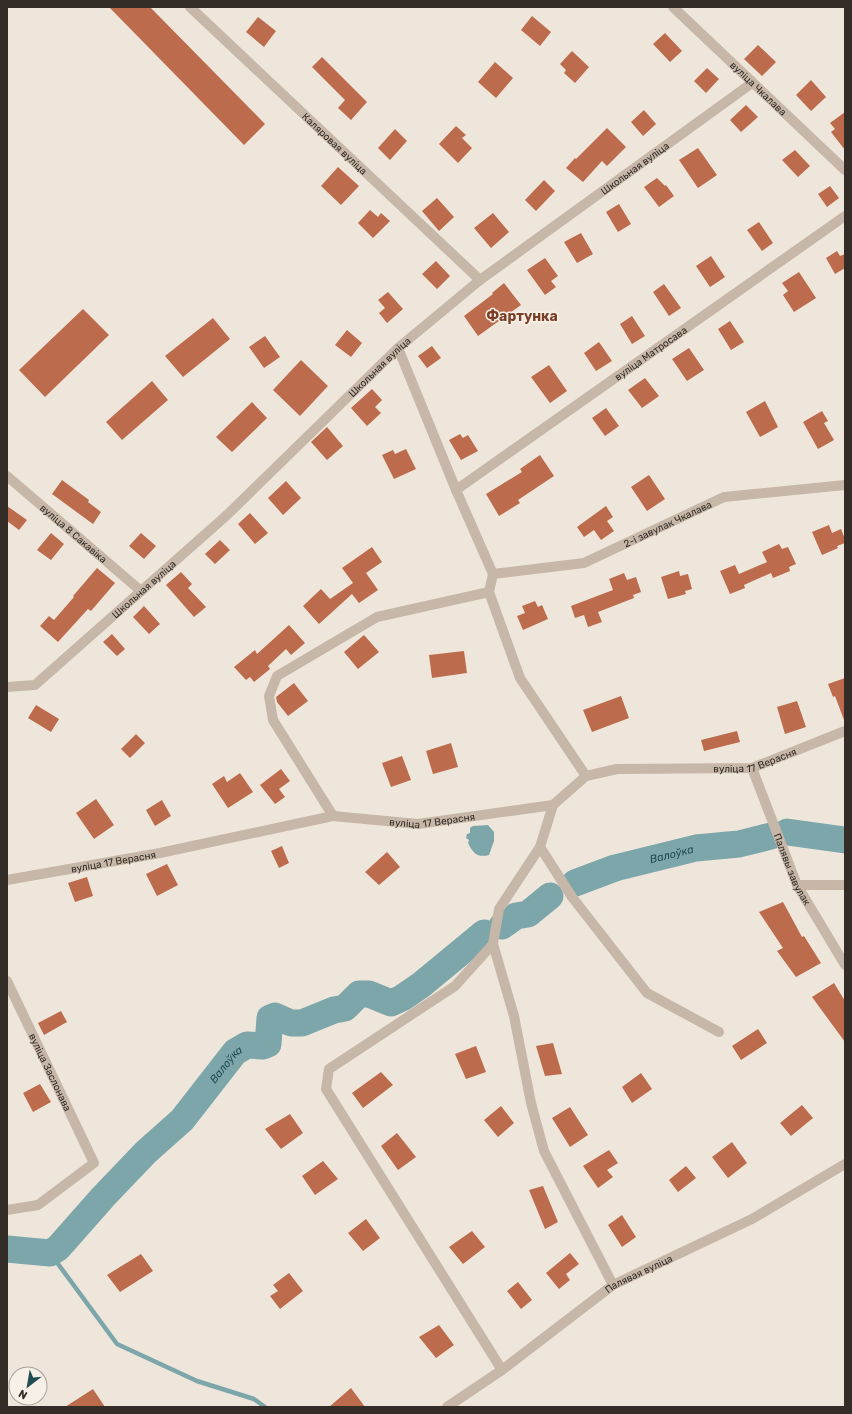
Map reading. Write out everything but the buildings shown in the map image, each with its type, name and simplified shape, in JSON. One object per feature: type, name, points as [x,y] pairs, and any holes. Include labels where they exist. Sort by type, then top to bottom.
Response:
[{"type":"street","name":"Каляровая вуліца","points":[[190,7],[480,280]]},
{"type":"street","name":"вуліца Чкалава","points":[[672,7],[845,170]]},
{"type":"street","name":"Школьная вуліца","points":[[7,687],[35,685],[227,515],[398,348],[480,280],[752,83]]},
{"type":"street","name":"вуліца Матросава","points":[[456,490],[845,216]]},
{"type":"street","points":[[398,348],[456,490],[493,574],[488,592],[520,678],[586,776]]},
{"type":"street","name":"вуліца 8 Сакавіка","points":[[7,476],[141,591]]},
{"type":"street","name":"2-і завулак Чкалава","points":[[493,574],[584,562],[724,497],[845,485]]},
{"type":"street","points":[[333,816],[273,720],[269,696],[277,676],[377,617],[488,592]]},
{"type":"street","name":"вуліца 17 Верасня","points":[[7,880],[160,853],[333,816],[418,824],[553,805],[586,776],[617,769],[752,768],[845,731]]},
{"type":"street","name":"Палявы завулак","points":[[752,768],[796,885],[845,965]]},
{"type":"street","points":[[553,805],[540,847],[498,909],[493,944],[514,1016],[531,1103],[544,1151],[613,1285]]},
{"type":"street","points":[[540,847],[572,897],[647,993],[719,1032]]},
{"type":"street","points":[[796,885],[845,885]]},
{"type":"street","points":[[493,944],[455,986],[329,1069],[326,1089],[502,1370]]},
{"type":"street","name":"вуліца Заслонава","points":[[7,981],[94,1163],[38,1205],[7,1210]]},
{"type":"street","name":"Палявая вуліца","points":[[447,1407],[502,1370],[613,1285],[752,1219],[845,1164]]},
{"type":"water","points":[[488,825],[494,832],[494,841],[489,855],[481,856],[474,852],[468,843],[469,840],[466,838],[467,834],[470,833],[470,828],[473,826]]},
{"type":"waterway","name":"Валоўка","points":[[787,832],[845,840]]},
{"type":"waterway","name":"Валоўка","points":[[575,883],[615,868],[696,848],[739,844],[771,836]]},
{"type":"waterway","name":"Валоўка","points":[[502,926],[516,916],[528,914],[550,896]]},
{"type":"waterway","name":"Валоўка","points":[[7,1249],[50,1253],[58,1248],[103,1197],[146,1152],[182,1120],[235,1052],[247,1045],[263,1046],[268,1044],[270,1018],[275,1016],[291,1023],[302,1023],[334,1010],[345,1008],[359,994],[369,994],[391,1003],[402,998],[421,985],[484,933]]},
{"type":"waterway","points":[[50,1253],[117,1344],[197,1381],[254,1399],[265,1407]]},
{"type":"district","name":"Фартунка","points":[[522,316]]}]
